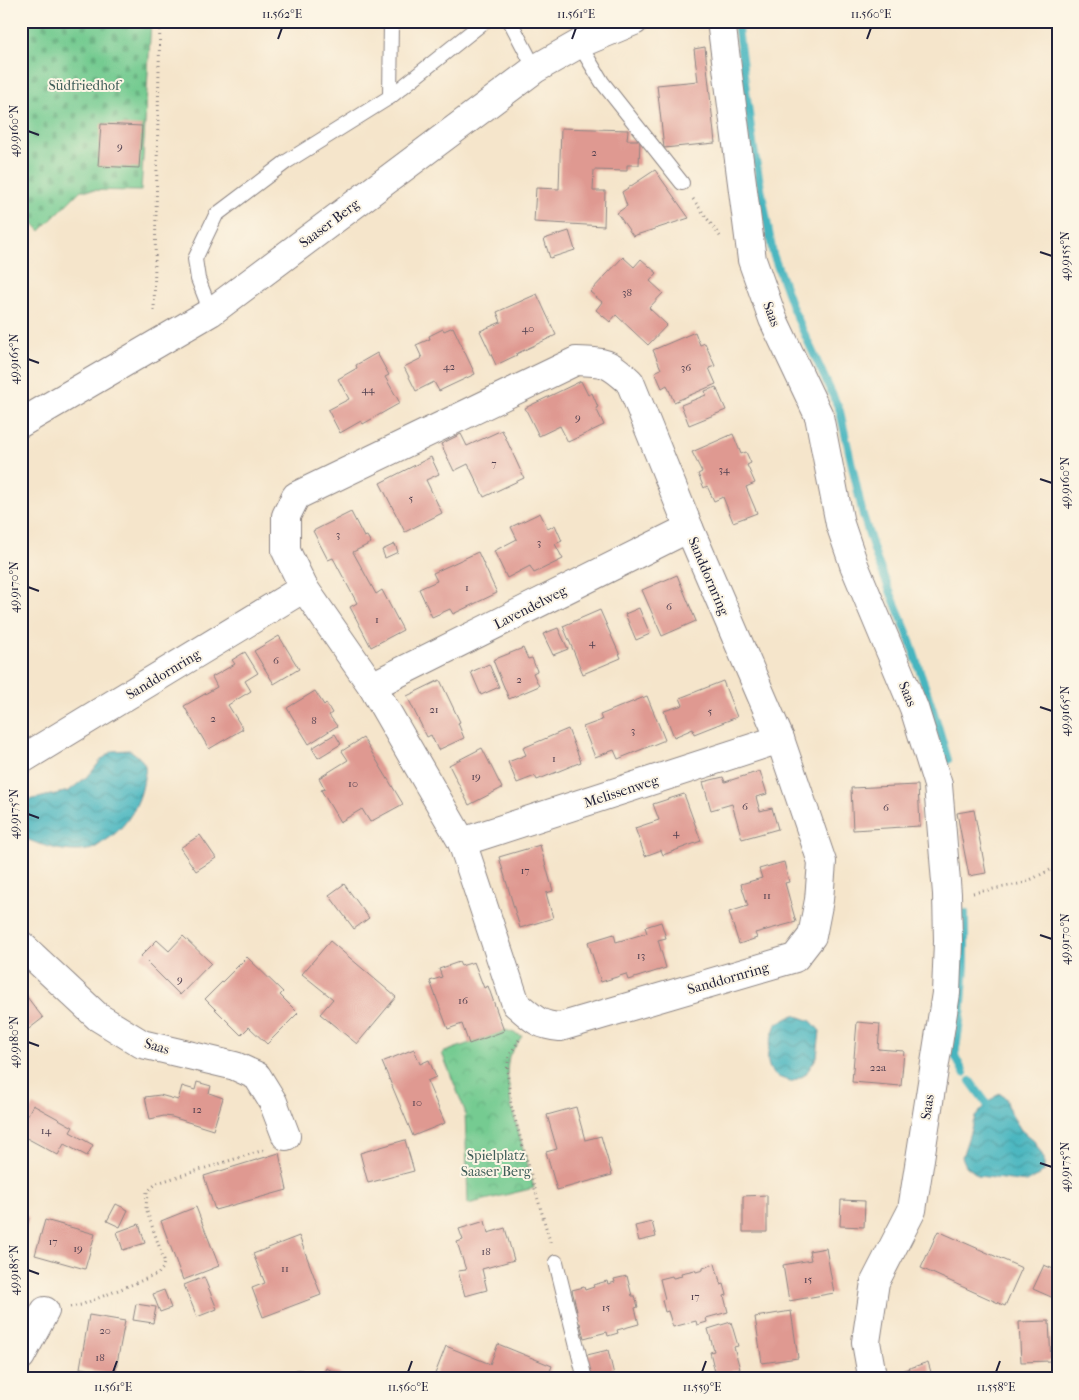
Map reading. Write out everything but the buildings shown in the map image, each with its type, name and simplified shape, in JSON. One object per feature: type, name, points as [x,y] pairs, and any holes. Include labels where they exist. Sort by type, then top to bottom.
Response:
[{"type":"street","name":"Saaser Berg","points":[[21,423],[211,312],[536,69],[579,44],[634,21]]},
{"type":"street","name":"Saas","points":[[721,21],[752,260],[773,319],[819,416],[840,524],[854,565],[914,708],[938,785],[947,894],[946,993],[912,1210],[875,1282],[866,1342],[868,1376]]},
{"type":"street","name":"Sanddornring","points":[[576,361],[602,362],[616,369],[630,382],[689,528],[780,739],[822,862],[819,900],[812,936],[795,958],[560,1027],[546,1026],[536,1021],[516,1004],[462,842],[372,686],[304,588],[286,551],[286,516],[296,496],[576,361]]},
{"type":"street","name":"Lavendelweg","points":[[372,686],[689,528]]},
{"type":"street","name":"Sanddornring","points":[[21,760],[304,588]]},
{"type":"street","name":"Melissenweg","points":[[462,842],[780,739]]},
{"type":"street","name":"Saas","points":[[21,946],[98,1017],[142,1044],[235,1066],[257,1076],[273,1102],[286,1136]]},
{"type":"street","points":[[21,1356],[45,1311]]},
{"type":"lane","points":[[390,98],[391,21]]},
{"type":"lane","points":[[211,312],[198,279],[196,259],[216,215],[286,162],[390,98],[485,21]]},
{"type":"lane","points":[[510,21],[536,69]]},
{"type":"lane","points":[[579,44],[602,82],[682,183]]},
{"type":"lane","points":[[556,1262],[585,1379]]},
{"type":"path","points":[[21,21],[70,23]]},
{"type":"path","points":[[154,311],[160,21]]},
{"type":"path","points":[[682,183],[728,248],[752,260]]},
{"type":"path","points":[[947,894],[978,893],[1024,883],[1058,866]]},
{"type":"path","points":[[536,1021],[522,1036],[509,1056],[507,1070],[511,1105],[556,1262]]},
{"type":"path","points":[[45,1311],[81,1306],[158,1274],[163,1268],[164,1260],[146,1209],[147,1192],[157,1183],[268,1148],[286,1136]]},
{"type":"green space","name":"Südfriedhof","points":[[21,21],[151,21],[141,191],[81,190],[40,231],[21,210]]},
{"type":"green space","name":"Spielplatz Saaser Berg","points":[[506,1030],[522,1036],[509,1056],[507,1070],[511,1105],[534,1188],[468,1204],[465,1111],[442,1053]]},
{"type":"water","points":[[130,750],[141,759],[145,766],[142,787],[132,814],[113,835],[92,849],[83,851],[47,846],[21,837],[21,803],[69,791],[90,774],[102,759],[113,751]]},
{"type":"water","points":[[794,1015],[811,1021],[820,1031],[817,1057],[805,1075],[791,1082],[776,1076],[771,1071],[768,1051],[776,1024]]},
{"type":"water","points":[[999,1093],[1006,1098],[1010,1112],[1021,1130],[1034,1141],[1044,1158],[1044,1172],[1027,1182],[979,1176],[966,1166],[962,1157],[975,1117]]},
{"type":"waterway","points":[[737,21],[753,144],[773,254],[793,309],[840,411],[863,515],[877,560],[907,632],[948,760]]},
{"type":"waterway","points":[[964,1073],[955,1056],[965,966],[965,913]]},
{"type":"waterway","points":[[970,1081],[987,1104]]}]
